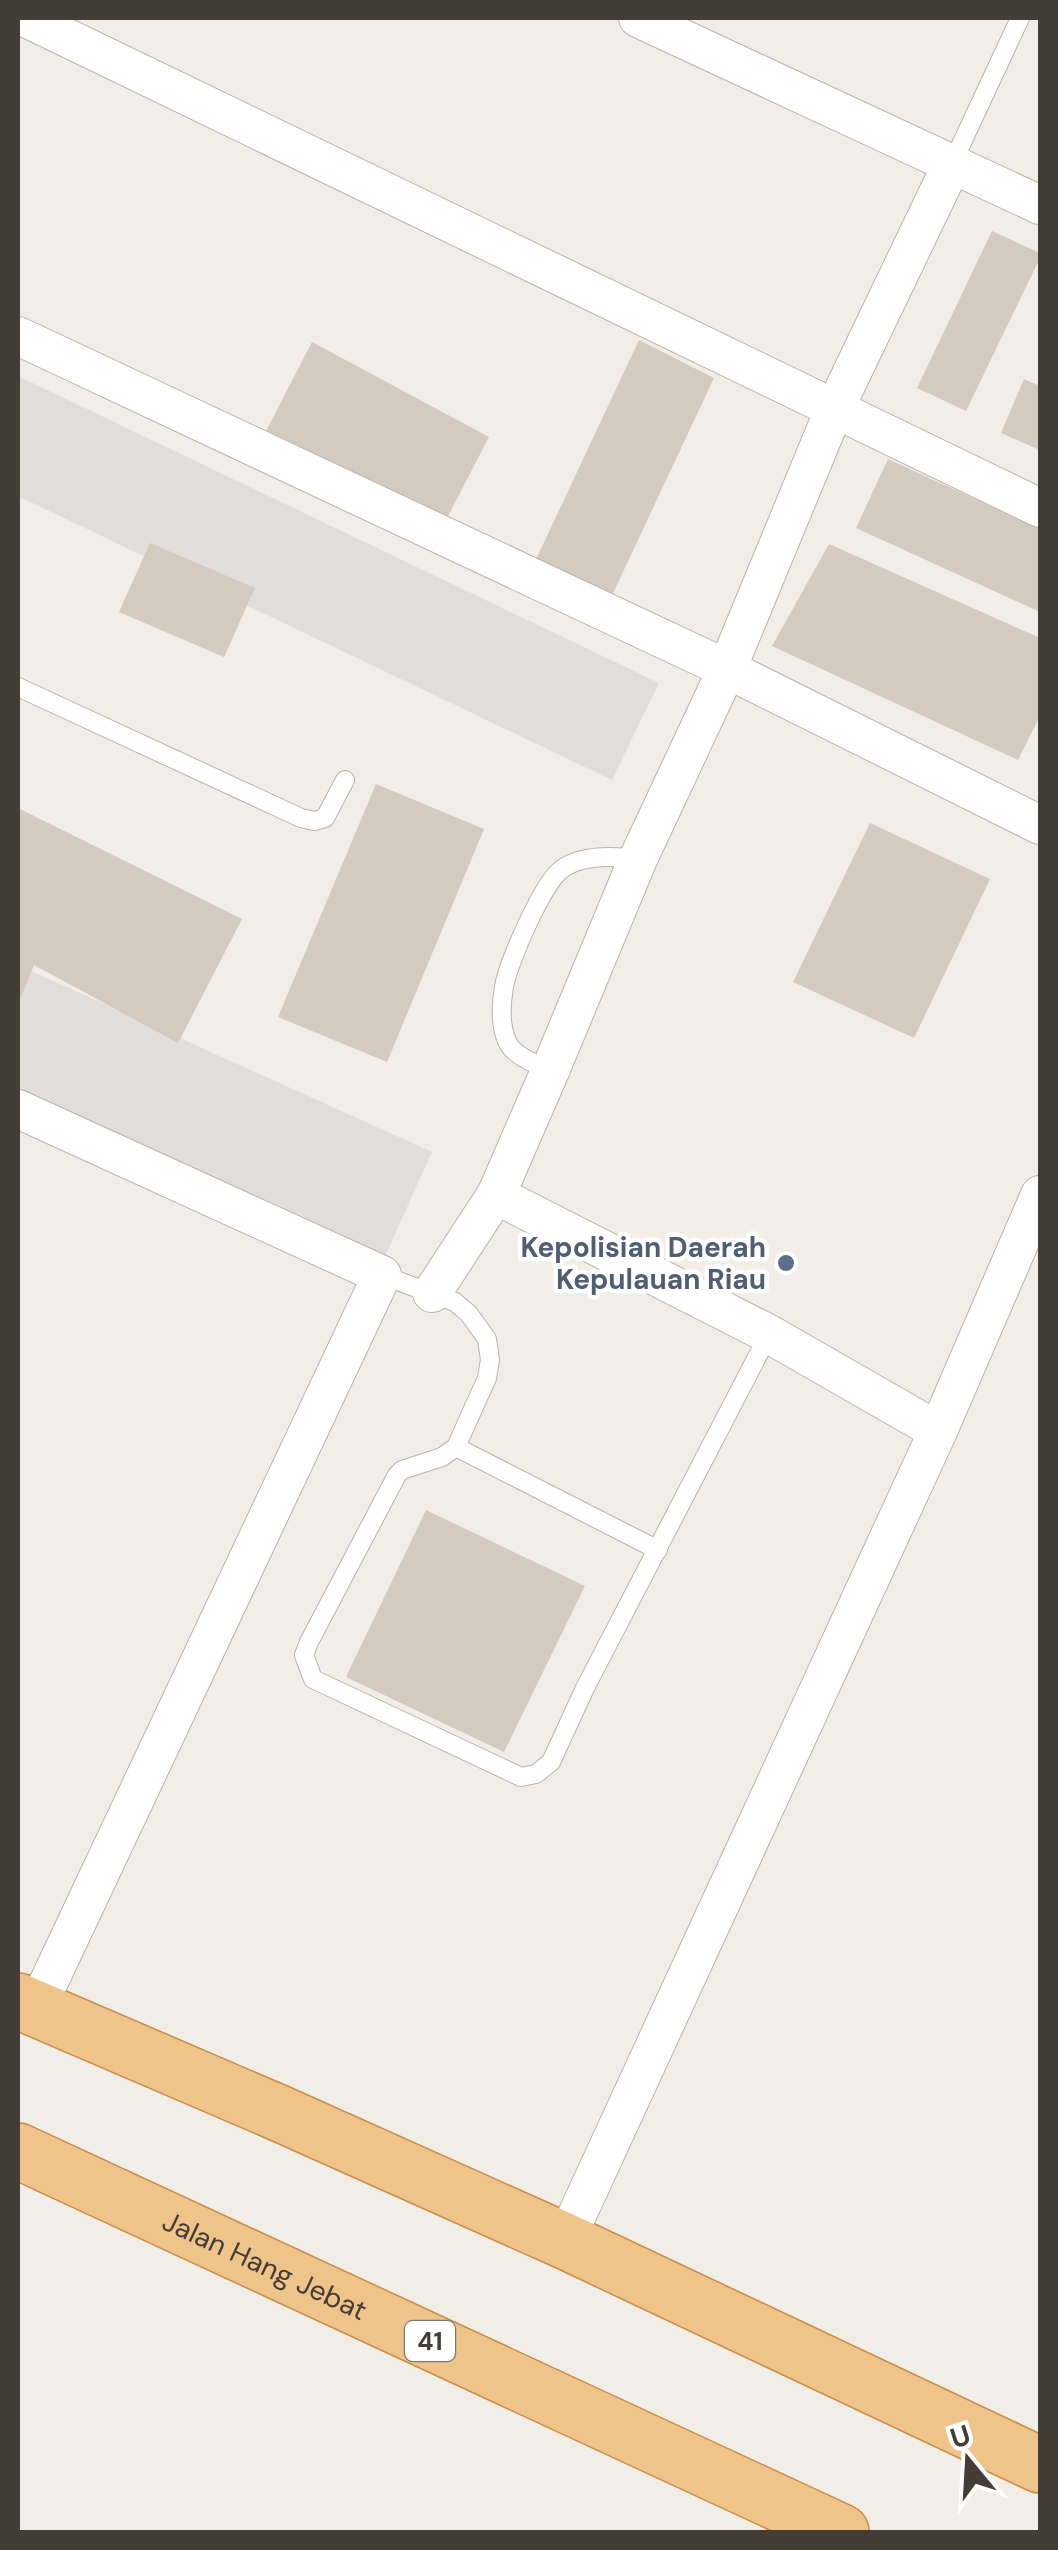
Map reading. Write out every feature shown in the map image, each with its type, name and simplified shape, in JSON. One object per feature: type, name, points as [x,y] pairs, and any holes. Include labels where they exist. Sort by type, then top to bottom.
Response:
[{"type":"highway","points":[[27,2005],[565,2241],[1040,2465]]},
{"type":"highway","name":"Jalan Hang Jebat","points":[[18,2151],[841,2532]]},
{"type":"street","points":[[26,18],[1040,508]]},
{"type":"street","points":[[638,18],[1040,205]]},
{"type":"street","points":[[432,1293],[496,1195],[638,859],[727,669],[834,410],[952,164]]},
{"type":"street","points":[[18,336],[727,669],[1040,825]]},
{"type":"street","points":[[18,1110],[382,1275],[27,2005]]},
{"type":"street","points":[[496,1195],[769,1334],[938,1431]]},
{"type":"street","points":[[565,2241],[938,1431],[1040,1195]]},
{"type":"lane","points":[[952,164],[1020,18]]},
{"type":"lane","points":[[18,687],[301,818],[325,818],[345,780]]},
{"type":"lane","points":[[550,1071],[515,1053],[508,1045],[502,1024],[504,985],[519,944],[553,878],[564,868],[582,860],[638,859]]},
{"type":"lane","points":[[382,1275],[454,1302],[469,1314],[488,1339],[487,1378],[456,1446],[442,1457],[396,1475],[304,1655],[313,1678],[520,1777],[536,1774],[551,1762],[585,1688],[769,1334]]},
{"type":"lane","points":[[456,1446],[658,1550]]},
{"type":"shaded area","points":[[18,376],[659,683],[612,780],[18,496]]},
{"type":"shaded area","points":[[18,965],[432,1152],[385,1256],[18,1090]]},
{"type":"building","points":[[992,231],[1040,253],[1040,258],[966,411],[917,388]]},
{"type":"building","points":[[639,340],[714,378],[607,606],[532,568]]},
{"type":"building","points":[[312,342],[489,437],[446,520],[265,433]]},
{"type":"building","points":[[1024,379],[1040,386],[1040,450],[1001,433]]},
{"type":"building","points":[[888,459],[1040,529],[1038,611],[856,528]]},
{"type":"building","points":[[150,543],[255,588],[224,657],[119,612]]},
{"type":"building","points":[[829,544],[1040,638],[1040,716],[1018,760],[772,646]]},
{"type":"building","points":[[376,784],[484,829],[387,1062],[278,1017]]},
{"type":"building","points":[[18,808],[242,919],[178,1043],[34,965],[18,1004]]},
{"type":"building","points":[[870,823],[990,879],[914,1038],[793,982]]},
{"type":"building","points":[[426,1510],[585,1586],[504,1752],[346,1677]]},
{"type":"place","name":"Kepolisian Daerah Kepulauan Riau","points":[[786,1263]]}]
